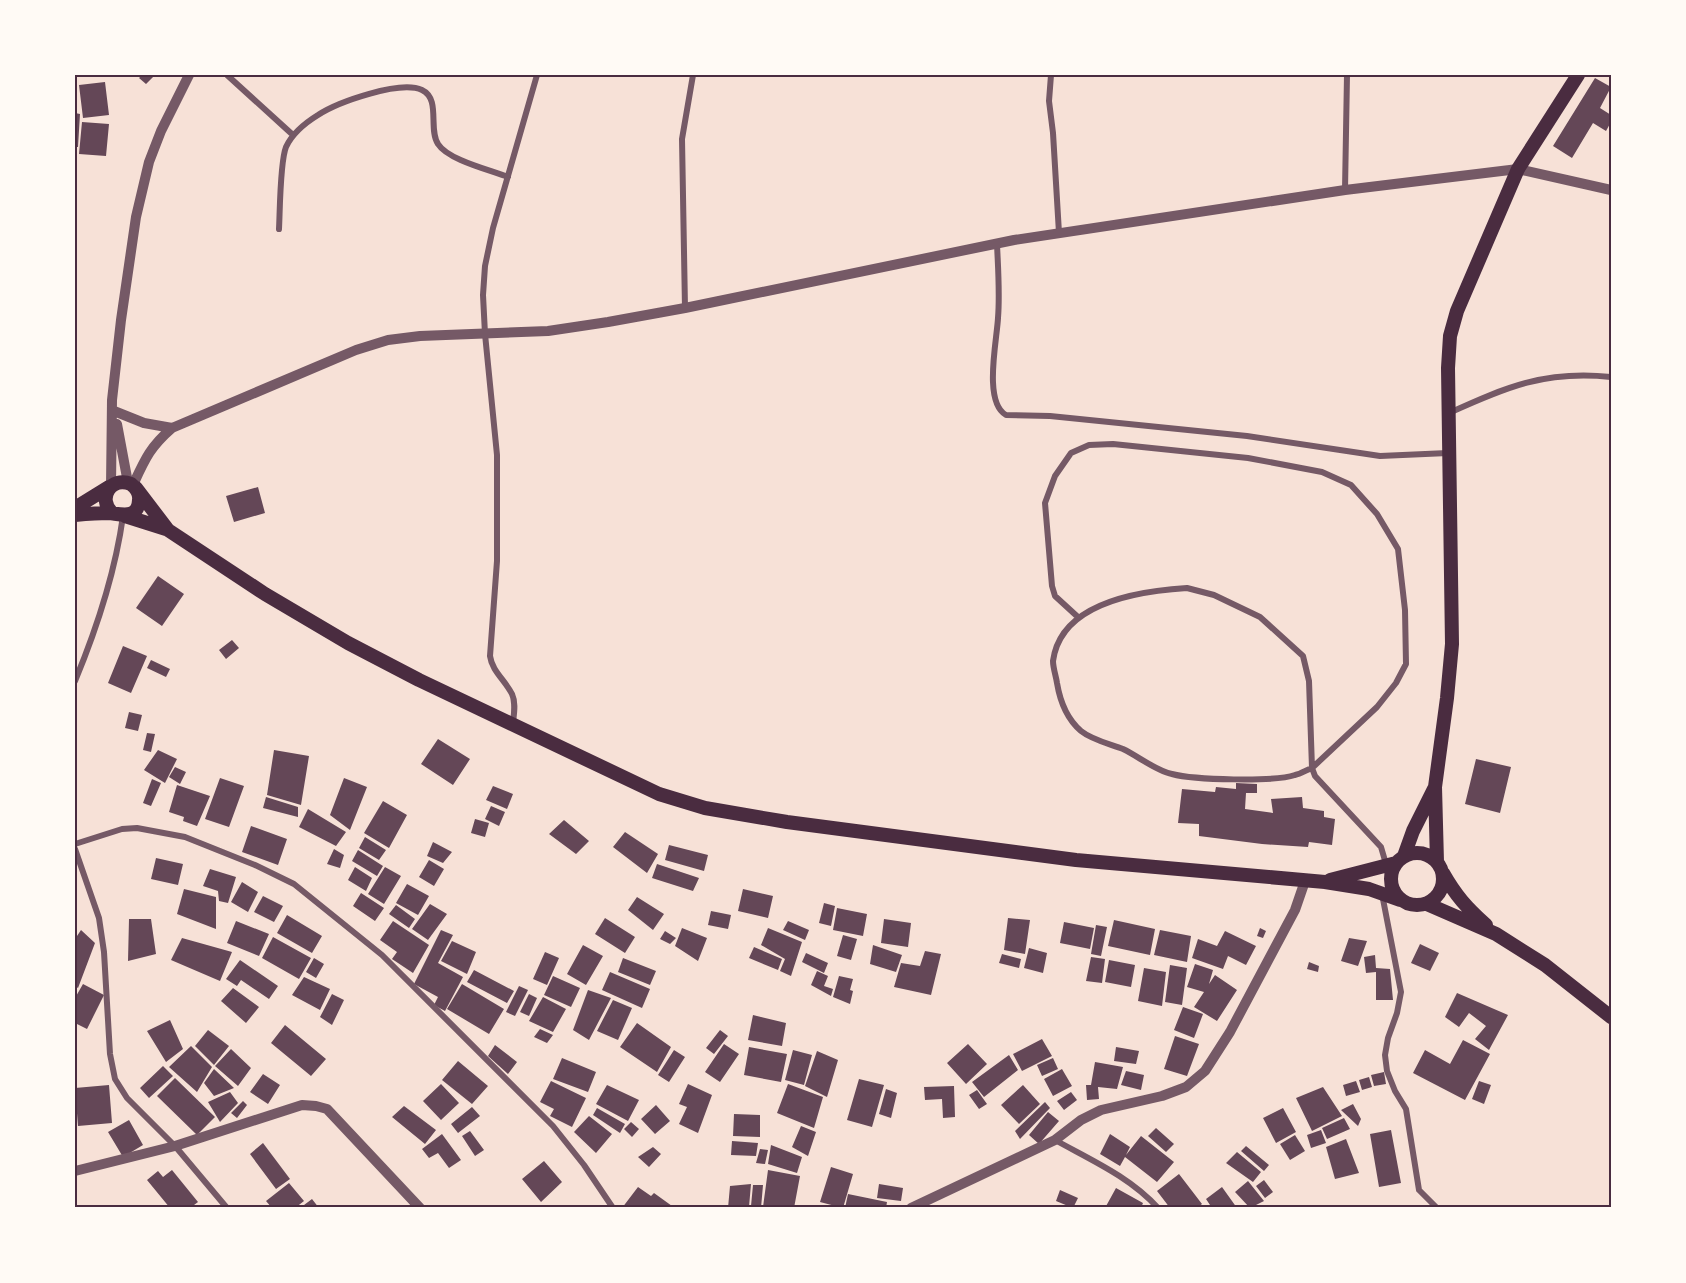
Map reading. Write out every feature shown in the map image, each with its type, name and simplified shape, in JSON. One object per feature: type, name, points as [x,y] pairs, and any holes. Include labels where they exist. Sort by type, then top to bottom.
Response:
[{"type":"highway","points":[[110,487],[106,492],[105,504],[120,515],[168,530],[265,594],[348,643],[419,680],[659,794],[705,808],[787,822],[1076,860],[1325,882],[1369,889],[1408,904],[1418,906],[1427,904],[1436,898],[1443,879],[1439,865],[1435,787],[1452,644],[1452,558],[1448,453],[1450,336],[1457,311],[1518,170],[1578,75]]},
{"type":"highway","points":[[75,508],[119,482],[132,485],[139,493],[138,505],[131,514],[75,514]]},
{"type":"highway","points":[[132,485],[168,530]]},
{"type":"highway","points":[[1400,900],[1391,882],[1392,872],[1435,787]]},
{"type":"highway","points":[[1325,882],[1415,853],[1425,854],[1439,865],[1463,904],[1496,934]]},
{"type":"highway","points":[[1427,904],[1496,934],[1545,965],[1611,1017]]},
{"type":"street","points":[[110,487],[113,405],[136,217],[161,131],[189,75]]},
{"type":"street","points":[[227,75],[293,135]]},
{"type":"street","points":[[513,723],[515,705],[512,694],[491,664],[490,656],[497,561],[497,455],[484,334],[483,295],[485,266],[537,75]]},
{"type":"street","points":[[685,308],[682,139],[693,75]]},
{"type":"street","points":[[1051,75],[1049,101],[1059,233]]},
{"type":"street","points":[[1345,190],[1347,75]]},
{"type":"street","points":[[279,229],[285,148],[293,135],[319,114],[364,96],[392,88],[420,89],[427,94],[432,102],[433,131],[438,144],[447,153],[508,177]]},
{"type":"street","points":[[132,485],[148,452],[172,428],[356,350],[388,340],[420,336],[548,331],[685,308],[1059,233],[1345,190],[1518,170],[1611,190]]},
{"type":"street","points":[[997,244],[999,316],[993,371],[995,400],[1000,411],[1006,415],[1050,416],[1247,436],[1380,456],[1448,453]]},
{"type":"street","points":[[1448,414],[1502,389],[1552,376],[1611,377]]},
{"type":"street","points":[[113,405],[144,423],[172,428]]},
{"type":"street","points":[[113,405],[132,485]]},
{"type":"street","points":[[1079,618],[1055,596],[1052,586],[1045,503],[1055,476],[1071,453],[1089,445],[1113,444],[1248,458],[1322,472],[1351,485],[1377,514],[1398,549],[1405,610],[1406,663],[1396,683],[1377,707],[1312,768],[1294,776],[1266,778],[1206,778],[1170,774],[1133,753],[1082,732],[1068,716],[1058,690],[1053,662],[1059,640],[1079,618],[1107,602],[1155,590],[1187,588],[1214,595],[1260,617],[1303,656],[1309,681],[1312,768],[1315,776],[1396,861]]},
{"type":"street","points":[[75,681],[97,625],[114,570],[120,515]]},
{"type":"street","points":[[75,844],[123,829],[137,828],[185,837],[255,865],[294,884],[382,955],[553,1126],[585,1165],[613,1208]]},
{"type":"street","points":[[75,849],[99,918],[104,952],[110,1054],[115,1079],[127,1098],[175,1146],[227,1208]]},
{"type":"street","points":[[911,1208],[1055,1140],[1081,1120],[1101,1110],[1162,1096],[1186,1087],[1205,1071],[1230,1032],[1295,910],[1305,881]]},
{"type":"street","points":[[1382,893],[1401,992],[1386,1046],[1387,1071],[1406,1109],[1419,1190],[1437,1208]]},
{"type":"street","points":[[75,1171],[175,1146],[302,1105],[316,1106],[327,1109],[420,1208]]},
{"type":"street","points":[[1055,1140],[1120,1176],[1143,1192],[1158,1208]]},
{"type":"building","points":[[142,75],[155,75],[146,84],[139,78]]},
{"type":"building","points":[[1595,78],[1611,87],[1600,108],[1611,115],[1611,122],[1606,131],[1593,123],[1572,158],[1553,146]]},
{"type":"building","points":[[105,82],[109,115],[83,118],[79,85]]},
{"type":"building","points":[[75,113],[80,114],[78,147],[75,147]]},
{"type":"building","points":[[82,122],[109,124],[106,156],[79,154]]},
{"type":"building","points":[[258,487],[265,513],[234,522],[226,496]]},
{"type":"building","points":[[158,576],[184,594],[162,626],[136,608]]},
{"type":"building","points":[[232,640],[239,648],[226,659],[219,650]]},
{"type":"building","points":[[123,646],[147,656],[131,693],[108,683]]},
{"type":"building","points":[[151,660],[170,669],[166,677],[147,668]]},
{"type":"building","points":[[129,712],[142,715],[138,731],[125,728]]},
{"type":"building","points":[[147,733],[155,734],[151,752],[143,750]]},
{"type":"building","points":[[438,739],[470,759],[453,785],[421,764]]},
{"type":"building","points":[[158,750],[177,759],[165,783],[144,770]]},
{"type":"building","points":[[274,750],[309,756],[301,805],[267,795]]},
{"type":"building","points":[[1476,759],[1511,767],[1500,813],[1465,804]]},
{"type":"building","points":[[175,767],[186,772],[180,784],[169,777]]},
{"type":"building","points":[[220,778],[244,786],[229,827],[205,819]]},
{"type":"building","points":[[344,778],[367,787],[350,830],[330,815]]},
{"type":"building","points":[[152,779],[161,783],[151,806],[143,803]]},
{"type":"building","points":[[1236,783],[1257,784],[1257,793],[1246,793],[1245,809],[1273,813],[1271,799],[1302,797],[1303,808],[1324,811],[1324,817],[1335,819],[1332,845],[1309,842],[1308,847],[1262,844],[1199,836],[1199,824],[1178,823],[1182,789],[1215,792],[1216,787],[1236,789]]},
{"type":"building","points":[[177,785],[210,796],[197,826],[183,821],[184,817],[169,812]]},
{"type":"building","points":[[493,786],[513,794],[507,809],[486,800]]},
{"type":"building","points":[[266,797],[298,807],[298,817],[263,808]]},
{"type":"building","points":[[383,801],[407,815],[389,848],[364,833]]},
{"type":"building","points":[[491,806],[505,812],[499,826],[485,819]]},
{"type":"building","points":[[308,809],[346,832],[336,846],[299,827]]},
{"type":"building","points":[[475,819],[489,823],[485,837],[471,833]]},
{"type":"building","points":[[564,820],[589,841],[576,854],[549,834]]},
{"type":"building","points":[[251,826],[287,839],[278,865],[242,852]]},
{"type":"building","points":[[625,832],[658,854],[647,873],[613,847]]},
{"type":"building","points":[[365,837],[386,850],[379,860],[359,848]]},
{"type":"building","points":[[433,842],[452,852],[443,863],[427,856]]},
{"type":"building","points":[[669,845],[708,855],[704,871],[665,860]]},
{"type":"building","points":[[334,849],[344,855],[340,868],[327,864]]},
{"type":"building","points":[[358,850],[383,866],[377,876],[352,861]]},
{"type":"building","points":[[156,858],[183,864],[178,885],[151,879]]},
{"type":"building","points":[[429,860],[444,869],[434,886],[419,877]]},
{"type":"building","points":[[657,864],[699,878],[693,891],[652,878]]},
{"type":"building","points":[[355,867],[372,878],[366,891],[348,880]]},
{"type":"building","points":[[385,867],[401,876],[384,904],[368,894]]},
{"type":"building","points":[[210,869],[236,877],[228,903],[219,901],[218,891],[203,886]]},
{"type":"building","points":[[242,882],[258,892],[248,912],[231,902]]},
{"type":"building","points":[[407,884],[429,896],[418,915],[396,903]]},
{"type":"building","points":[[184,889],[216,897],[216,929],[177,914]]},
{"type":"building","points":[[743,889],[773,896],[768,918],[738,911]]},
{"type":"building","points":[[361,893],[384,908],[375,921],[353,906]]},
{"type":"building","points":[[263,896],[283,906],[274,922],[254,912]]},
{"type":"building","points":[[637,897],[664,914],[653,930],[628,910]]},
{"type":"building","points":[[824,903],[835,906],[831,926],[819,923]]},
{"type":"building","points":[[430,904],[447,914],[428,940],[412,929]]},
{"type":"building","points":[[396,905],[415,919],[409,928],[389,914]]},
{"type":"building","points":[[837,908],[867,914],[863,936],[833,930]]},
{"type":"building","points":[[711,911],[731,915],[728,929],[708,925]]},
{"type":"building","points":[[287,915],[322,936],[312,953],[277,933]]},
{"type":"building","points":[[605,918],[635,937],[625,953],[595,934]]},
{"type":"building","points":[[1008,918],[1030,920],[1025,954],[1004,950]]},
{"type":"building","points":[[129,919],[151,919],[156,954],[128,961]]},
{"type":"building","points":[[884,919],[911,923],[908,947],[881,943]]},
{"type":"building","points":[[1114,920],[1155,929],[1150,955],[1108,946]]},
{"type":"building","points":[[236,921],[269,934],[259,956],[227,943]]},
{"type":"building","points":[[393,921],[429,945],[413,973],[392,959],[397,952],[380,940]]},
{"type":"building","points":[[788,921],[809,930],[805,940],[783,930]]},
{"type":"building","points":[[1064,922],[1094,928],[1090,949],[1060,943]]},
{"type":"building","points":[[1096,925],[1107,927],[1101,956],[1091,954]]},
{"type":"building","points":[[682,928],[707,938],[698,961],[675,946]]},
{"type":"building","points":[[768,928],[802,942],[791,976],[780,971],[785,959],[761,945]]},
{"type":"building","points":[[1260,928],[1266,931],[1263,938],[1257,936]]},
{"type":"building","points":[[81,930],[95,943],[78,988],[75,986],[75,939]]},
{"type":"building","points":[[441,930],[453,935],[438,963],[463,977],[445,1011],[434,1005],[438,997],[414,984]]},
{"type":"building","points":[[1160,930],[1191,936],[1187,962],[1154,955]]},
{"type":"building","points":[[665,931],[676,938],[670,944],[660,939]]},
{"type":"building","points":[[1225,931],[1256,946],[1246,965],[1228,956],[1223,969],[1192,958],[1198,939],[1217,946]]},
{"type":"building","points":[[843,935],[857,939],[851,960],[837,956]]},
{"type":"building","points":[[273,937],[311,958],[299,979],[262,958]]},
{"type":"building","points":[[182,938],[232,952],[220,981],[171,960]]},
{"type":"building","points":[[1349,938],[1367,941],[1358,966],[1341,961]]},
{"type":"building","points":[[452,941],[476,952],[467,974],[441,961]]},
{"type":"building","points":[[1420,944],[1439,953],[1430,971],[1411,963]]},
{"type":"building","points":[[583,945],[603,956],[586,985],[567,974]]},
{"type":"building","points":[[873,945],[902,955],[896,972],[870,964]]},
{"type":"building","points":[[754,947],[782,959],[778,970],[749,958]]},
{"type":"building","points":[[1029,948],[1047,953],[1043,973],[1024,968]]},
{"type":"building","points":[[925,951],[941,954],[931,995],[894,987],[901,963],[920,966]]},
{"type":"building","points":[[545,952],[559,958],[547,985],[533,979]]},
{"type":"building","points":[[806,953],[828,963],[824,973],[802,962]]},
{"type":"building","points":[[1002,954],[1021,959],[1019,968],[999,963]]},
{"type":"building","points":[[1375,955],[1376,968],[1390,969],[1393,1000],[1376,1000],[1376,972],[1366,973],[1364,957]]},
{"type":"building","points":[[1091,957],[1105,959],[1102,983],[1086,981]]},
{"type":"building","points":[[314,958],[324,964],[316,978],[306,972]]},
{"type":"building","points":[[623,958],[656,971],[650,985],[618,972]]},
{"type":"building","points":[[240,960],[278,986],[269,999],[241,980],[237,986],[226,979]]},
{"type":"building","points":[[1109,960],[1135,965],[1131,987],[1105,982]]},
{"type":"building","points":[[1309,962],[1319,966],[1318,972],[1307,969]]},
{"type":"building","points":[[1195,964],[1213,970],[1209,984],[1215,975],[1237,990],[1217,1021],[1194,1007],[1204,992],[1187,987]]},
{"type":"building","points":[[1170,965],[1187,968],[1182,1005],[1165,1002]]},
{"type":"building","points":[[1144,968],[1166,972],[1162,1006],[1138,1001]]},
{"type":"building","points":[[474,970],[514,991],[507,1003],[467,982]]},
{"type":"building","points":[[817,971],[828,976],[824,986],[833,989],[831,996],[811,985]]},
{"type":"building","points":[[610,972],[650,989],[642,1008],[602,990]]},
{"type":"building","points":[[553,976],[580,988],[571,1007],[544,995]]},
{"type":"building","points":[[839,976],[853,979],[850,1004],[833,997]]},
{"type":"building","points":[[304,977],[330,989],[320,1010],[292,995]]},
{"type":"building","points":[[83,984],[104,995],[87,1029],[75,1023],[75,998]]},
{"type":"building","points":[[462,984],[504,1009],[489,1034],[447,1009]]},
{"type":"building","points":[[519,986],[528,990],[515,1016],[506,1012]]},
{"type":"building","points":[[233,988],[259,1007],[246,1023],[221,1001]]},
{"type":"building","points":[[588,990],[611,998],[589,1040],[573,1030]]},
{"type":"building","points":[[1457,993],[1508,1015],[1489,1050],[1475,1039],[1486,1026],[1469,1013],[1459,1027],[1445,1017]]},
{"type":"building","points":[[332,994],[344,1000],[332,1025],[320,1017]]},
{"type":"building","points":[[529,994],[537,998],[529,1016],[520,1012]]},
{"type":"building","points":[[543,997],[566,1009],[553,1032],[529,1021]]},
{"type":"building","points":[[613,1000],[632,1008],[618,1040],[597,1031]]},
{"type":"building","points":[[1183,1007],[1203,1014],[1194,1038],[1174,1030]]},
{"type":"building","points":[[753,1015],[786,1023],[782,1046],[748,1040]]},
{"type":"building","points":[[170,1020],[183,1049],[166,1062],[147,1031]]},
{"type":"building","points":[[637,1023],[671,1047],[657,1072],[620,1047]]},
{"type":"building","points":[[285,1025],[326,1059],[311,1076],[271,1043]]},
{"type":"building","points":[[540,1029],[553,1035],[547,1043],[534,1037]]},
{"type":"building","points":[[208,1030],[229,1046],[214,1065],[195,1046]]},
{"type":"building","points":[[720,1030],[728,1036],[714,1054],[706,1048]]},
{"type":"building","points":[[1175,1036],[1199,1044],[1187,1076],[1164,1069]]},
{"type":"building","points":[[1042,1039],[1052,1056],[1022,1071],[1013,1054]]},
{"type":"building","points":[[1463,1040],[1490,1054],[1465,1100],[1413,1073],[1425,1050],[1450,1064]]},
{"type":"building","points":[[724,1044],[739,1054],[720,1082],[705,1072]]},
{"type":"building","points":[[968,1044],[987,1064],[966,1084],[947,1063]]},
{"type":"building","points":[[495,1045],[517,1062],[508,1074],[488,1056]]},
{"type":"building","points":[[191,1046],[212,1067],[197,1092],[169,1067]]},
{"type":"building","points":[[749,1047],[787,1054],[781,1082],[744,1075]]},
{"type":"building","points":[[1116,1047],[1139,1051],[1136,1064],[1114,1061]]},
{"type":"building","points":[[231,1049],[251,1068],[238,1086],[215,1066]]},
{"type":"building","points":[[674,1050],[685,1057],[669,1082],[658,1075]]},
{"type":"building","points":[[793,1050],[812,1055],[804,1085],[785,1080]]},
{"type":"building","points":[[817,1051],[838,1060],[827,1097],[805,1086]]},
{"type":"building","points":[[1009,1055],[1018,1070],[984,1097],[972,1082]]},
{"type":"building","points":[[562,1058],[596,1072],[588,1092],[553,1079]]},
{"type":"building","points":[[1053,1058],[1058,1069],[1042,1076],[1037,1065]]},
{"type":"building","points":[[458,1061],[488,1086],[472,1104],[442,1080]]},
{"type":"building","points":[[1095,1062],[1123,1067],[1117,1089],[1098,1087],[1099,1099],[1087,1100],[1086,1085],[1091,1085]]},
{"type":"building","points":[[163,1066],[173,1076],[149,1098],[140,1088]]},
{"type":"building","points":[[214,1069],[234,1088],[214,1096],[204,1083]]},
{"type":"building","points":[[1062,1069],[1072,1086],[1053,1096],[1044,1079]]},
{"type":"building","points":[[1126,1071],[1144,1075],[1141,1090],[1121,1085]]},
{"type":"building","points":[[1384,1072],[1386,1084],[1374,1086],[1371,1075]]},
{"type":"building","points":[[263,1074],[280,1085],[268,1104],[250,1092]]},
{"type":"building","points":[[1369,1077],[1372,1087],[1362,1090],[1359,1080]]},
{"type":"building","points":[[175,1078],[215,1117],[197,1135],[157,1096]]},
{"type":"building","points":[[859,1079],[884,1085],[872,1127],[847,1120]]},
{"type":"building","points":[[551,1081],[586,1098],[572,1127],[550,1116],[554,1109],[540,1102]]},
{"type":"building","points":[[1356,1081],[1360,1092],[1346,1096],[1343,1085]]},
{"type":"building","points":[[1479,1081],[1491,1085],[1484,1104],[1472,1099]]},
{"type":"building","points":[[441,1084],[459,1103],[441,1120],[423,1101]]},
{"type":"building","points":[[688,1084],[712,1095],[698,1133],[679,1124],[687,1107],[679,1104]]},
{"type":"building","points":[[788,1084],[823,1097],[814,1128],[777,1113]]},
{"type":"building","points":[[109,1085],[112,1123],[78,1126],[75,1088]]},
{"type":"building","points":[[607,1085],[639,1100],[628,1121],[596,1104]]},
{"type":"building","points":[[1023,1085],[1040,1104],[1019,1124],[1001,1105]]},
{"type":"building","points":[[954,1086],[955,1117],[943,1118],[942,1099],[925,1100],[924,1087]]},
{"type":"building","points":[[1323,1087],[1342,1116],[1312,1131],[1296,1098]]},
{"type":"building","points":[[886,1089],[897,1093],[891,1118],[879,1114]]},
{"type":"building","points":[[977,1090],[987,1104],[979,1109],[969,1095]]},
{"type":"building","points":[[230,1092],[238,1103],[220,1122],[208,1102]]},
{"type":"building","points":[[1071,1092],[1077,1100],[1064,1110],[1057,1101]]},
{"type":"building","points":[[243,1101],[247,1105],[237,1118],[231,1113]]},
{"type":"building","points":[[1045,1102],[1050,1108],[1020,1139],[1015,1131]]},
{"type":"building","points":[[1353,1104],[1361,1119],[1358,1126],[1341,1110]]},
{"type":"building","points":[[656,1105],[670,1121],[655,1134],[641,1119]]},
{"type":"building","points":[[404,1106],[436,1130],[425,1144],[392,1117]]},
{"type":"building","points":[[472,1107],[480,1116],[458,1133],[451,1124]]},
{"type":"building","points":[[597,1108],[625,1124],[620,1133],[593,1115]]},
{"type":"building","points":[[1283,1108],[1296,1132],[1276,1143],[1263,1118]]},
{"type":"building","points":[[1048,1112],[1059,1121],[1039,1144],[1029,1135]]},
{"type":"building","points":[[734,1114],[760,1115],[760,1137],[733,1136]]},
{"type":"building","points":[[589,1116],[612,1134],[596,1153],[574,1132]]},
{"type":"building","points":[[1344,1118],[1350,1129],[1327,1139],[1322,1128]]},
{"type":"building","points":[[129,1120],[143,1145],[123,1157],[108,1132]]},
{"type":"building","points":[[631,1122],[639,1129],[632,1137],[624,1129]]},
{"type":"building","points":[[801,1126],[816,1132],[808,1156],[792,1147]]},
{"type":"building","points":[[1156,1128],[1174,1144],[1166,1152],[1148,1136]]},
{"type":"building","points":[[1321,1130],[1326,1143],[1311,1148],[1307,1135]]},
{"type":"building","points":[[1391,1130],[1401,1183],[1379,1187],[1370,1134]]},
{"type":"building","points":[[470,1131],[484,1150],[475,1156],[462,1136]]},
{"type":"building","points":[[442,1134],[461,1160],[449,1168],[438,1153],[429,1158],[422,1149]]},
{"type":"building","points":[[1110,1134],[1130,1147],[1126,1155],[1141,1136],[1174,1162],[1157,1182],[1125,1157],[1120,1166],[1100,1154]]},
{"type":"building","points":[[1295,1135],[1305,1151],[1290,1160],[1280,1144]]},
{"type":"building","points":[[1346,1139],[1359,1173],[1335,1179],[1326,1147]]},
{"type":"building","points":[[732,1141],[758,1143],[756,1156],[731,1155]]},
{"type":"building","points":[[263,1143],[290,1179],[276,1189],[250,1154]]},
{"type":"building","points":[[771,1145],[802,1157],[797,1173],[768,1164]]},
{"type":"building","points":[[1246,1146],[1269,1165],[1264,1171],[1241,1151]]},
{"type":"building","points":[[653,1147],[661,1154],[649,1167],[638,1157]]},
{"type":"building","points":[[760,1149],[768,1150],[765,1164],[756,1163]]},
{"type":"building","points":[[1237,1152],[1261,1172],[1253,1182],[1226,1163]]},
{"type":"building","points":[[544,1161],[562,1182],[541,1202],[522,1179]]},
{"type":"building","points":[[831,1167],[853,1174],[843,1208],[820,1202]]},
{"type":"building","points":[[172,1170],[198,1202],[190,1208],[170,1208],[147,1180],[158,1171],[163,1177]]},
{"type":"building","points":[[768,1170],[800,1176],[794,1208],[763,1207]]},
{"type":"building","points":[[1179,1174],[1202,1204],[1197,1208],[1170,1208],[1157,1191]]},
{"type":"building","points":[[1264,1180],[1273,1192],[1265,1198],[1256,1186]]},
{"type":"building","points":[[1248,1181],[1264,1201],[1250,1208],[1235,1192]]},
{"type":"building","points":[[289,1183],[304,1201],[295,1208],[272,1208],[266,1201]]},
{"type":"building","points":[[751,1184],[749,1207],[728,1208],[730,1186]]},
{"type":"building","points":[[879,1184],[903,1188],[901,1201],[877,1198]]},
{"type":"building","points":[[753,1185],[763,1185],[761,1208],[751,1206]]},
{"type":"building","points":[[638,1187],[651,1196],[654,1193],[672,1206],[670,1208],[622,1208]]},
{"type":"building","points":[[1222,1187],[1237,1208],[1212,1208],[1206,1199]]},
{"type":"building","points":[[1116,1188],[1143,1203],[1141,1208],[1105,1208]]},
{"type":"building","points":[[1060,1190],[1078,1198],[1073,1208],[1056,1201]]},
{"type":"building","points":[[848,1194],[887,1202],[886,1208],[845,1208]]},
{"type":"building","points":[[312,1199],[319,1208],[300,1208]]}]
